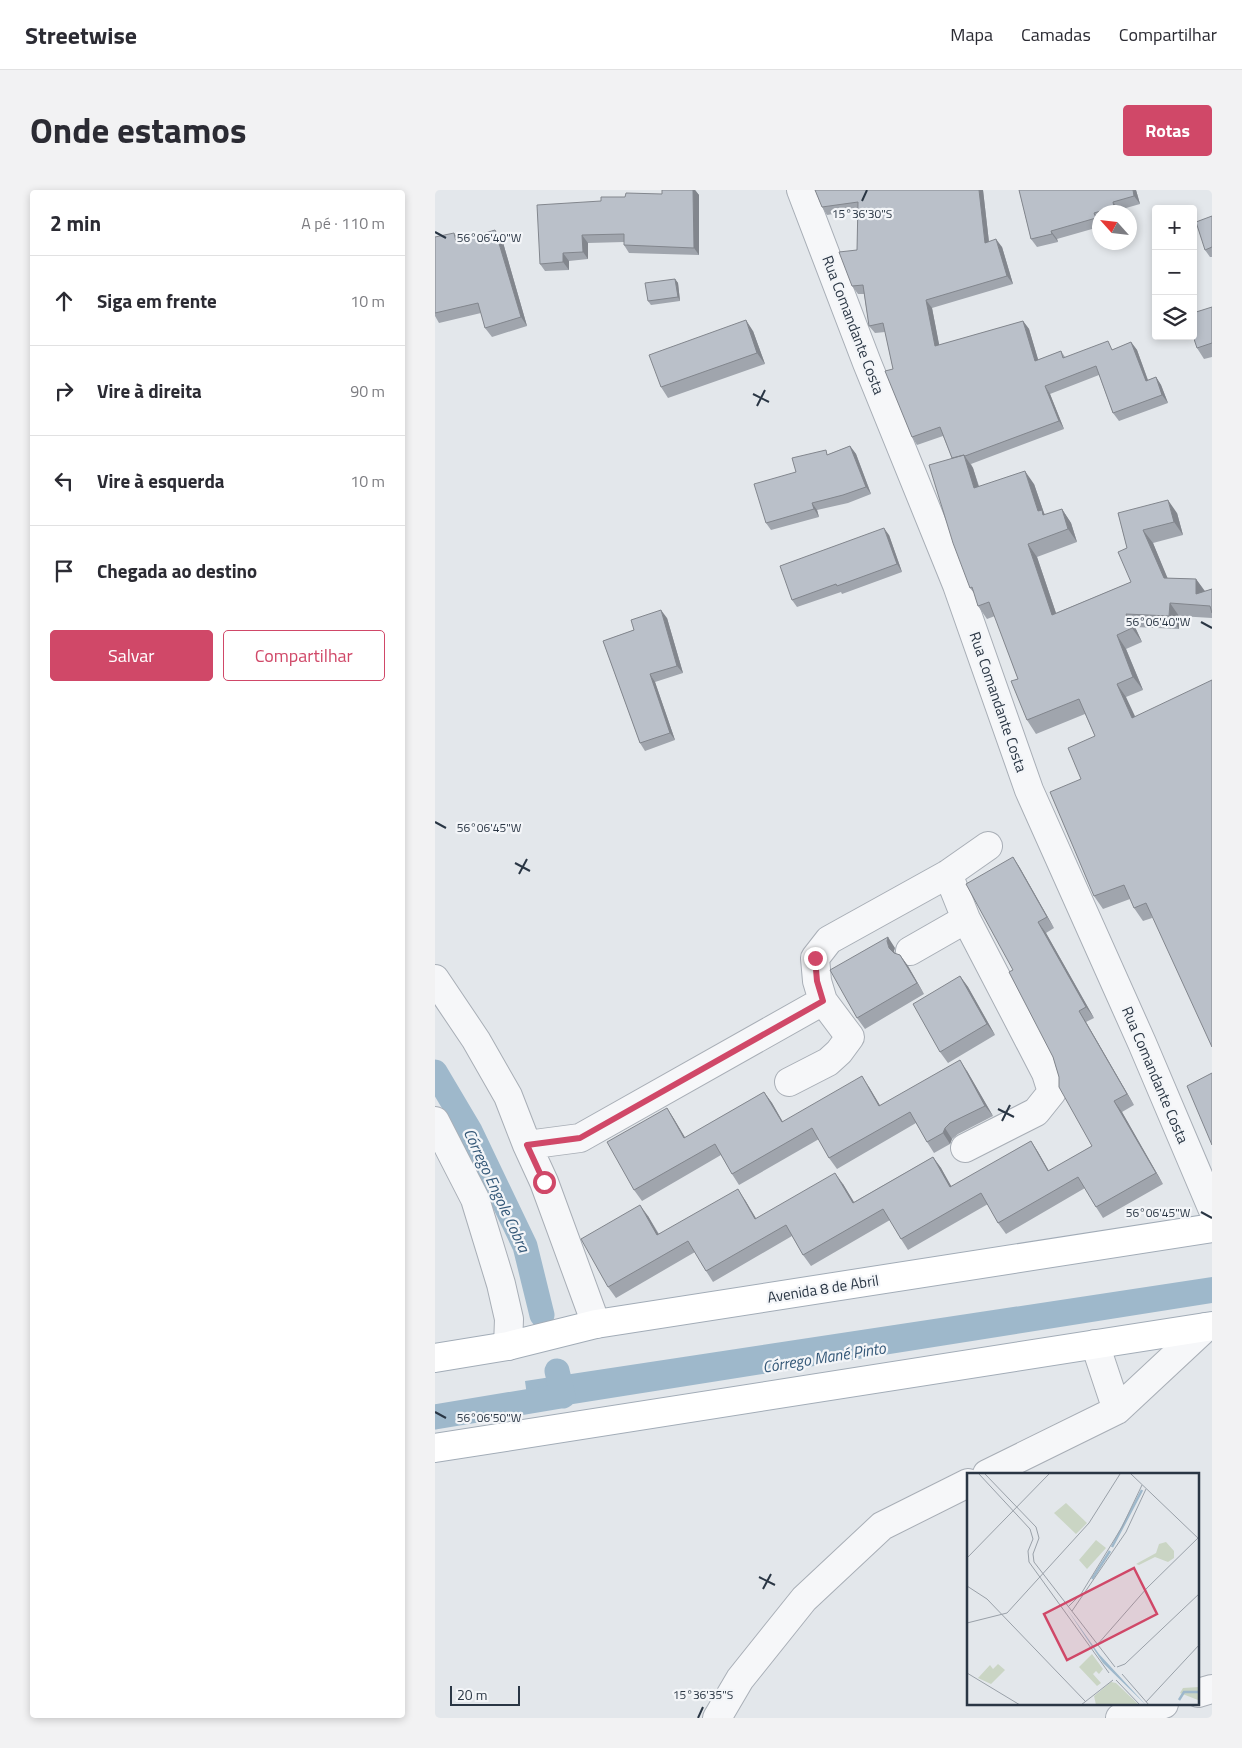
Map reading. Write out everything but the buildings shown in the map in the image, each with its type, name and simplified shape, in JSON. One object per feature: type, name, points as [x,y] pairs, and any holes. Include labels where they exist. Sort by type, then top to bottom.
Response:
[{"type":"main road","name":"Avenida 8 de Abril","points":[[435,1358],[507,1346],[597,1324],[1212,1228]]},
{"type":"main road","points":[[435,1448],[1209,1327]]},
{"type":"street","name":"Rua Comandante Costa","points":[[801,190],[867,363],[957,585],[1029,790],[1142,1043],[1212,1208]]},
{"type":"street","points":[[789,1082],[828,1062],[851,1037],[823,1001],[817,981],[815,958],[829,940],[948,874],[988,846]]},
{"type":"street","points":[[948,874],[966,919],[1047,1073],[1052,1092],[1036,1112],[965,1148]]},
{"type":"street","points":[[910,951],[966,919]]},
{"type":"street","points":[[435,979],[476,1040],[508,1096],[544,1182],[597,1324]]},
{"type":"street","points":[[527,1145],[580,1138],[823,1001]]},
{"type":"street","points":[[435,1121],[475,1199],[501,1284],[509,1319],[507,1346]]},
{"type":"street","points":[[989,1473],[1117,1410],[1209,1327]]},
{"type":"street","points":[[1095,1344],[1117,1410]]},
{"type":"street","points":[[717,1718],[740,1679],[804,1599],[882,1526],[967,1484]]},
{"type":"street","points":[[1199,1694],[1212,1689]]},
{"type":"street","points":[[1120,1718],[1158,1706]]},
{"type":"water","name":"Córrego Mané Pinto","points":[[1212,1277],[1212,1303],[529,1411],[525,1381]]},
{"type":"waterway","name":"Córrego Engole Cobra","points":[[435,1072],[470,1131],[525,1246],[542,1315]]},
{"type":"waterway","name":"Córrego Engole Cobra","points":[[557,1371],[563,1396]]},
{"type":"waterway","name":"Córrego Mané Pinto","points":[[435,1417],[561,1396]]},
{"type":"route","points":[[544,1182],[527,1145],[580,1138],[656,1093],[823,1001],[817,981],[815,958]]}]
